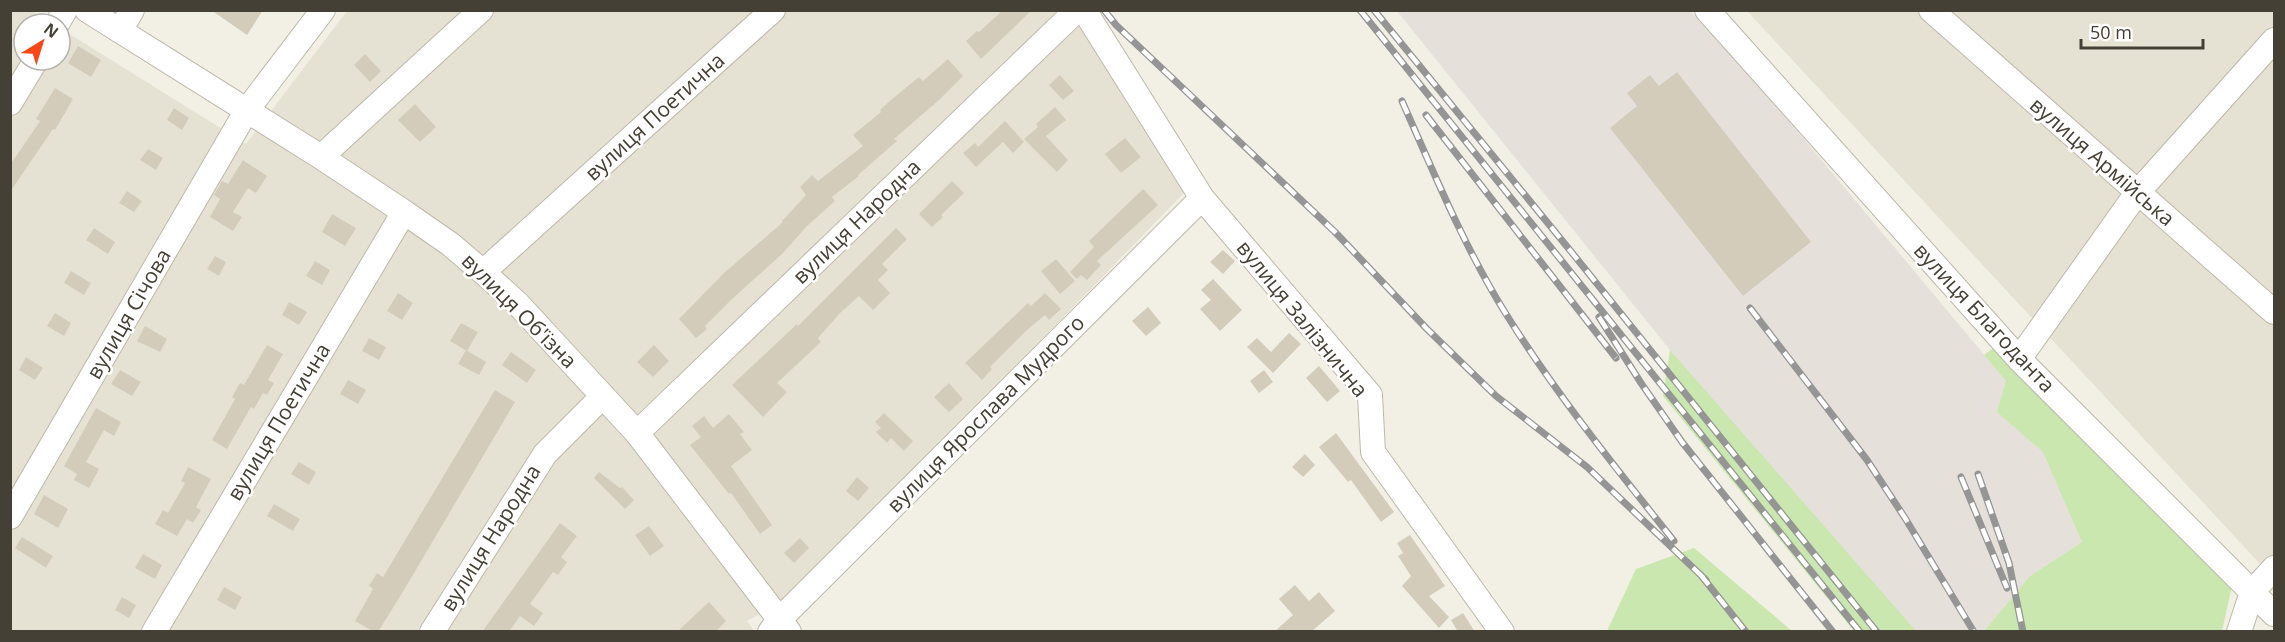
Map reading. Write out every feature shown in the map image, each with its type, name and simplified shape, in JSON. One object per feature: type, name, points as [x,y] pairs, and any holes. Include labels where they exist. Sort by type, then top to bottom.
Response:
[{"type":"street","name":"вулиця Об'їзна","points":[[87,10],[321,157],[450,244],[483,272],[517,303],[637,433],[780,628]]},
{"type":"street","points":[[120,31],[132,10]]},
{"type":"street","name":"вулиця Січова","points":[[10,517],[247,110],[323,10]]},
{"type":"street","points":[[321,157],[481,10]]},
{"type":"street","name":"вулиця Поетична","points":[[483,272],[773,10]]},
{"type":"street","name":"вулиця Народна","points":[[637,433],[1077,10]]},
{"type":"street","name":"вулиця Залізнична","points":[[1084,10],[1202,198],[1370,395],[1373,452],[1502,632]]},
{"type":"street","name":"вулиця Благоданта","points":[[1707,10],[2019,359],[2274,614]]},
{"type":"street","name":"вулиця Армійська","points":[[1931,10],[2274,312]]},
{"type":"street","points":[[2019,359],[2137,192],[2274,40]]},
{"type":"street","points":[[10,103],[29,72]]},
{"type":"street","name":"вулиця Ярослава Мудрого","points":[[780,628],[1202,198]]},
{"type":"street","name":"вулиця Поетична","points":[[154,632],[404,212]]},
{"type":"street","name":"вулиця Народна","points":[[432,632],[545,454],[603,396]]},
{"type":"street","points":[[2239,632],[2252,592],[2274,568]]},
{"type":"shaded area","points":[[10,11],[34,12],[12,12],[12,72],[72,72],[72,35],[246,144],[347,11],[1091,11],[1184,193],[789,599],[747,621],[754,631],[11,631]]},
{"type":"shaded area","points":[[1397,11],[1690,11],[1743,66],[2006,381],[2047,455],[2082,542],[2030,576],[1984,631],[1911,631],[1855,573],[1670,350]]},
{"type":"shaded area","points":[[1747,11],[2274,11],[2274,579]]},
{"type":"green space","points":[[1996,346],[2232,586],[2222,631],[1984,631],[2030,576],[2082,542],[2043,452],[1997,412],[2006,381],[1984,355]]},
{"type":"green space","points":[[1670,350],[1916,631],[1854,631],[1663,396]]},
{"type":"green space","points":[[1694,548],[1792,631],[1607,631],[1636,569]]},
{"type":"building","points":[[211,10],[263,10],[247,35]]},
{"type":"building","points":[[1003,10],[1032,10],[981,59],[966,41]]},
{"type":"building","points":[[78,46],[101,60],[91,77],[72,65],[72,56]]},
{"type":"building","points":[[365,54],[381,71],[370,82],[354,65]]},
{"type":"building","points":[[948,59],[963,76],[894,139],[897,141],[832,197],[835,201],[807,226],[782,254],[731,300],[705,326],[707,329],[696,338],[679,319],[724,273],[783,222],[806,195],[800,187],[812,175],[818,181],[863,146],[853,135],[919,77],[923,81]]},
{"type":"building","points":[[1677,72],[1811,242],[1743,296],[1610,128],[1637,106],[1627,93],[1650,75],[1659,86]]},
{"type":"building","points":[[1060,75],[1074,91],[1063,100],[1049,85]]},
{"type":"building","points":[[55,88],[73,99],[55,130],[53,129],[10,192],[10,165],[40,121],[36,119]]},
{"type":"building","points":[[415,104],[436,127],[420,142],[398,120]]},
{"type":"building","points":[[1055,107],[1066,120],[1046,136],[1068,160],[1057,172],[1024,139],[1038,127],[1036,124]]},
{"type":"building","points":[[174,108],[189,118],[182,130],[167,120]]},
{"type":"building","points":[[1005,121],[1024,142],[1013,153],[1003,142],[976,167],[963,153],[975,143],[978,147]]},
{"type":"building","points":[[1125,138],[1141,157],[1121,173],[1105,154]]},
{"type":"building","points":[[148,149],[163,158],[156,170],[140,160]]},
{"type":"building","points":[[243,160],[267,176],[256,193],[248,188],[233,212],[242,217],[233,231],[210,217],[220,199],[214,195],[222,181],[228,184]]},
{"type":"building","points":[[952,181],[964,193],[932,227],[919,214]]},
{"type":"building","points":[[1143,189],[1158,205],[1097,261],[1101,265],[1087,280],[1081,275],[1077,279],[1070,272],[1094,247],[1089,241]]},
{"type":"building","points":[[127,191],[142,201],[134,212],[119,203]]},
{"type":"building","points":[[332,214],[356,228],[345,246],[322,232]]},
{"type":"building","points":[[94,228],[115,242],[108,254],[86,240]]},
{"type":"building","points":[[896,228],[907,239],[882,264],[888,270],[878,280],[890,293],[873,310],[859,296],[840,313],[818,338],[821,342],[777,383],[787,392],[763,417],[732,385],[797,324],[798,326]]},
{"type":"building","points":[[1223,250],[1235,261],[1223,274],[1210,262]]},
{"type":"building","points":[[215,256],[226,262],[219,276],[207,269]]},
{"type":"building","points":[[1056,259],[1075,281],[1060,294],[1041,271]]},
{"type":"building","points":[[315,261],[330,270],[322,285],[306,276]]},
{"type":"building","points":[[71,271],[91,283],[84,295],[64,283]]},
{"type":"building","points":[[1213,279],[1242,310],[1220,331],[1200,309],[1211,300],[1201,290]]},
{"type":"building","points":[[398,293],[413,303],[402,320],[387,311]]},
{"type":"building","points":[[1045,293],[1061,309],[1049,320],[1045,315],[1027,330],[990,367],[992,369],[982,380],[965,363],[1028,303],[1031,306]]},
{"type":"building","points":[[289,302],[307,312],[299,325],[282,315]]},
{"type":"building","points":[[1148,307],[1161,323],[1146,336],[1132,321]]},
{"type":"building","points":[[55,313],[71,323],[64,336],[47,326]]},
{"type":"building","points":[[461,323],[478,332],[467,351],[450,341]]},
{"type":"building","points":[[145,326],[167,339],[160,352],[137,341]]},
{"type":"building","points":[[1289,333],[1301,344],[1273,373],[1247,347],[1257,338],[1271,352]]},
{"type":"building","points":[[369,338],[386,347],[379,360],[362,351]]},
{"type":"building","points":[[267,345],[283,354],[268,380],[274,383],[267,395],[263,393],[254,409],[251,407],[227,449],[212,440],[235,399],[232,397],[240,383],[244,385]]},
{"type":"building","points":[[654,345],[669,361],[653,377],[637,362]]},
{"type":"building","points":[[466,350],[486,362],[479,375],[458,364]]},
{"type":"building","points":[[511,352],[536,370],[527,383],[502,365]]},
{"type":"building","points":[[26,357],[43,368],[35,380],[19,370]]},
{"type":"building","points":[[1319,366],[1340,391],[1327,402],[1306,378]]},
{"type":"building","points":[[120,370],[141,382],[132,396],[111,384]]},
{"type":"building","points":[[1264,370],[1273,382],[1259,393],[1250,381]]},
{"type":"building","points":[[348,380],[366,390],[358,404],[340,394]]},
{"type":"building","points":[[949,383],[963,399],[949,412],[934,397]]},
{"type":"building","points":[[495,390],[515,402],[404,590],[378,632],[374,632],[355,621],[373,589],[369,586],[377,573],[383,577]]},
{"type":"building","points":[[96,408],[121,422],[114,436],[104,430],[86,462],[99,469],[89,488],[74,480],[77,474],[64,466]]},
{"type":"building","points":[[884,413],[913,441],[904,451],[891,438],[887,443],[876,432],[881,428],[875,422]]},
{"type":"building","points":[[729,414],[744,432],[740,434],[752,450],[731,466],[772,525],[760,534],[731,493],[729,494],[690,445],[701,437],[692,426],[704,416],[713,428]]},
{"type":"building","points":[[1336,433],[1394,512],[1381,522],[1351,480],[1348,482],[1319,447]]},
{"type":"building","points":[[1305,454],[1315,465],[1303,477],[1292,467]]},
{"type":"building","points":[[299,462],[316,472],[309,485],[291,474]]},
{"type":"building","points":[[188,467],[211,479],[196,507],[201,510],[193,523],[187,519],[177,536],[155,524],[163,510],[168,513],[185,483],[181,481]]},
{"type":"building","points":[[599,472],[620,488],[622,487],[634,500],[625,509],[594,478]]},
{"type":"building","points":[[857,477],[869,488],[858,501],[846,491]]},
{"type":"building","points":[[44,495],[68,509],[58,528],[34,514]]},
{"type":"building","points":[[274,504],[300,519],[293,531],[267,516]]},
{"type":"building","points":[[560,523],[577,536],[561,557],[567,562],[558,575],[553,572],[530,604],[543,613],[534,626],[520,616],[509,632],[482,632]]},
{"type":"building","points":[[649,526],[664,546],[650,556],[635,535]]},
{"type":"building","points":[[1410,535],[1445,586],[1429,596],[1449,617],[1439,628],[1402,586],[1411,576],[1398,556],[1403,553],[1397,543]]},
{"type":"building","points":[[22,537],[53,556],[46,568],[15,548]]},
{"type":"building","points":[[800,538],[809,548],[794,563],[784,553]]},
{"type":"building","points":[[143,554],[162,565],[155,579],[135,568]]},
{"type":"building","points":[[1295,585],[1309,601],[1319,592],[1335,611],[1311,632],[1274,632],[1293,615],[1279,599]]},
{"type":"building","points":[[224,587],[242,597],[235,610],[217,600]]},
{"type":"building","points":[[122,597],[136,605],[129,618],[115,610]]},
{"type":"building","points":[[709,602],[726,621],[715,632],[677,632]]},
{"type":"building","points":[[1463,613],[1475,632],[1458,632],[1451,620]]},
{"type":"railway","points":[[1104,10],[1116,25],[1335,232],[1427,329],[1496,396],[1587,467],[1706,580]]},
{"type":"railway","points":[[1360,10],[1860,632]]},
{"type":"railway","points":[[1374,10],[1877,632]]},
{"type":"railway","points":[[1402,101],[1463,236],[1506,314],[1525,344],[1608,458],[1674,541]]},
{"type":"railway","points":[[1426,115],[1616,358]]},
{"type":"railway","points":[[1750,308],[1867,460],[1974,632]]},
{"type":"railway","points":[[1599,317],[1682,442],[1833,632]]},
{"type":"railway","points":[[1978,474],[2009,563],[2023,632]]},
{"type":"railway","points":[[1961,477],[2007,588]]},
{"type":"railway","points":[[1700,574],[1746,632]]}]
